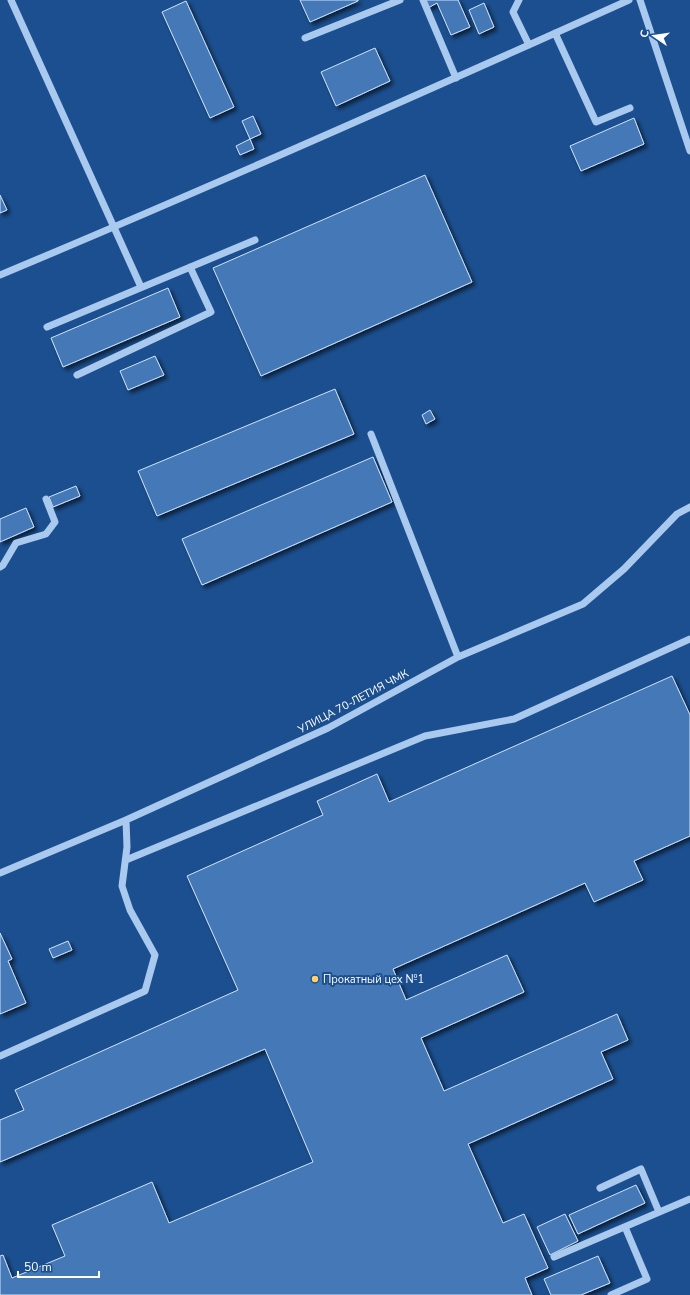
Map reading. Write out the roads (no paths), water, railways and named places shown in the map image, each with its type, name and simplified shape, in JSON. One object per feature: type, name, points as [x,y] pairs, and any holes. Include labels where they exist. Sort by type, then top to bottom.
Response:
[{"type":"street","points":[[12,0],[115,227],[140,287]]},
{"type":"street","points":[[305,38],[400,0]]},
{"type":"street","points":[[423,0],[456,78]]},
{"type":"street","points":[[519,0],[513,12],[529,45]]},
{"type":"street","points":[[0,275],[115,227],[456,78],[629,0]]},
{"type":"street","points":[[640,0],[690,151]]},
{"type":"street","points":[[555,33],[596,122],[630,108]]},
{"type":"street","points":[[47,327],[255,240]]},
{"type":"street","points":[[77,375],[211,312],[190,267]]},
{"type":"street","points":[[371,434],[458,657]]},
{"type":"street","points":[[0,567],[3,565],[16,543],[46,534],[55,522],[46,499]]},
{"type":"street","name":"УЛИЦА 70-ЛЕТИЯ ЧМК","points":[[0,873],[126,820],[328,728],[458,657],[583,604],[624,569],[677,514],[690,507]]},
{"type":"street","points":[[126,860],[425,736],[514,718],[690,639]]},
{"type":"street","points":[[0,1056],[145,991],[155,955],[130,910],[122,886],[126,860],[126,820]]},
{"type":"street","points":[[600,1188],[641,1169],[659,1212]]},
{"type":"street","points":[[554,1257],[690,1199]]},
{"type":"street","points":[[611,1295],[647,1279],[625,1227]]},
{"type":"place","name":"Прокатный цех №1","points":[[315,979]]}]
